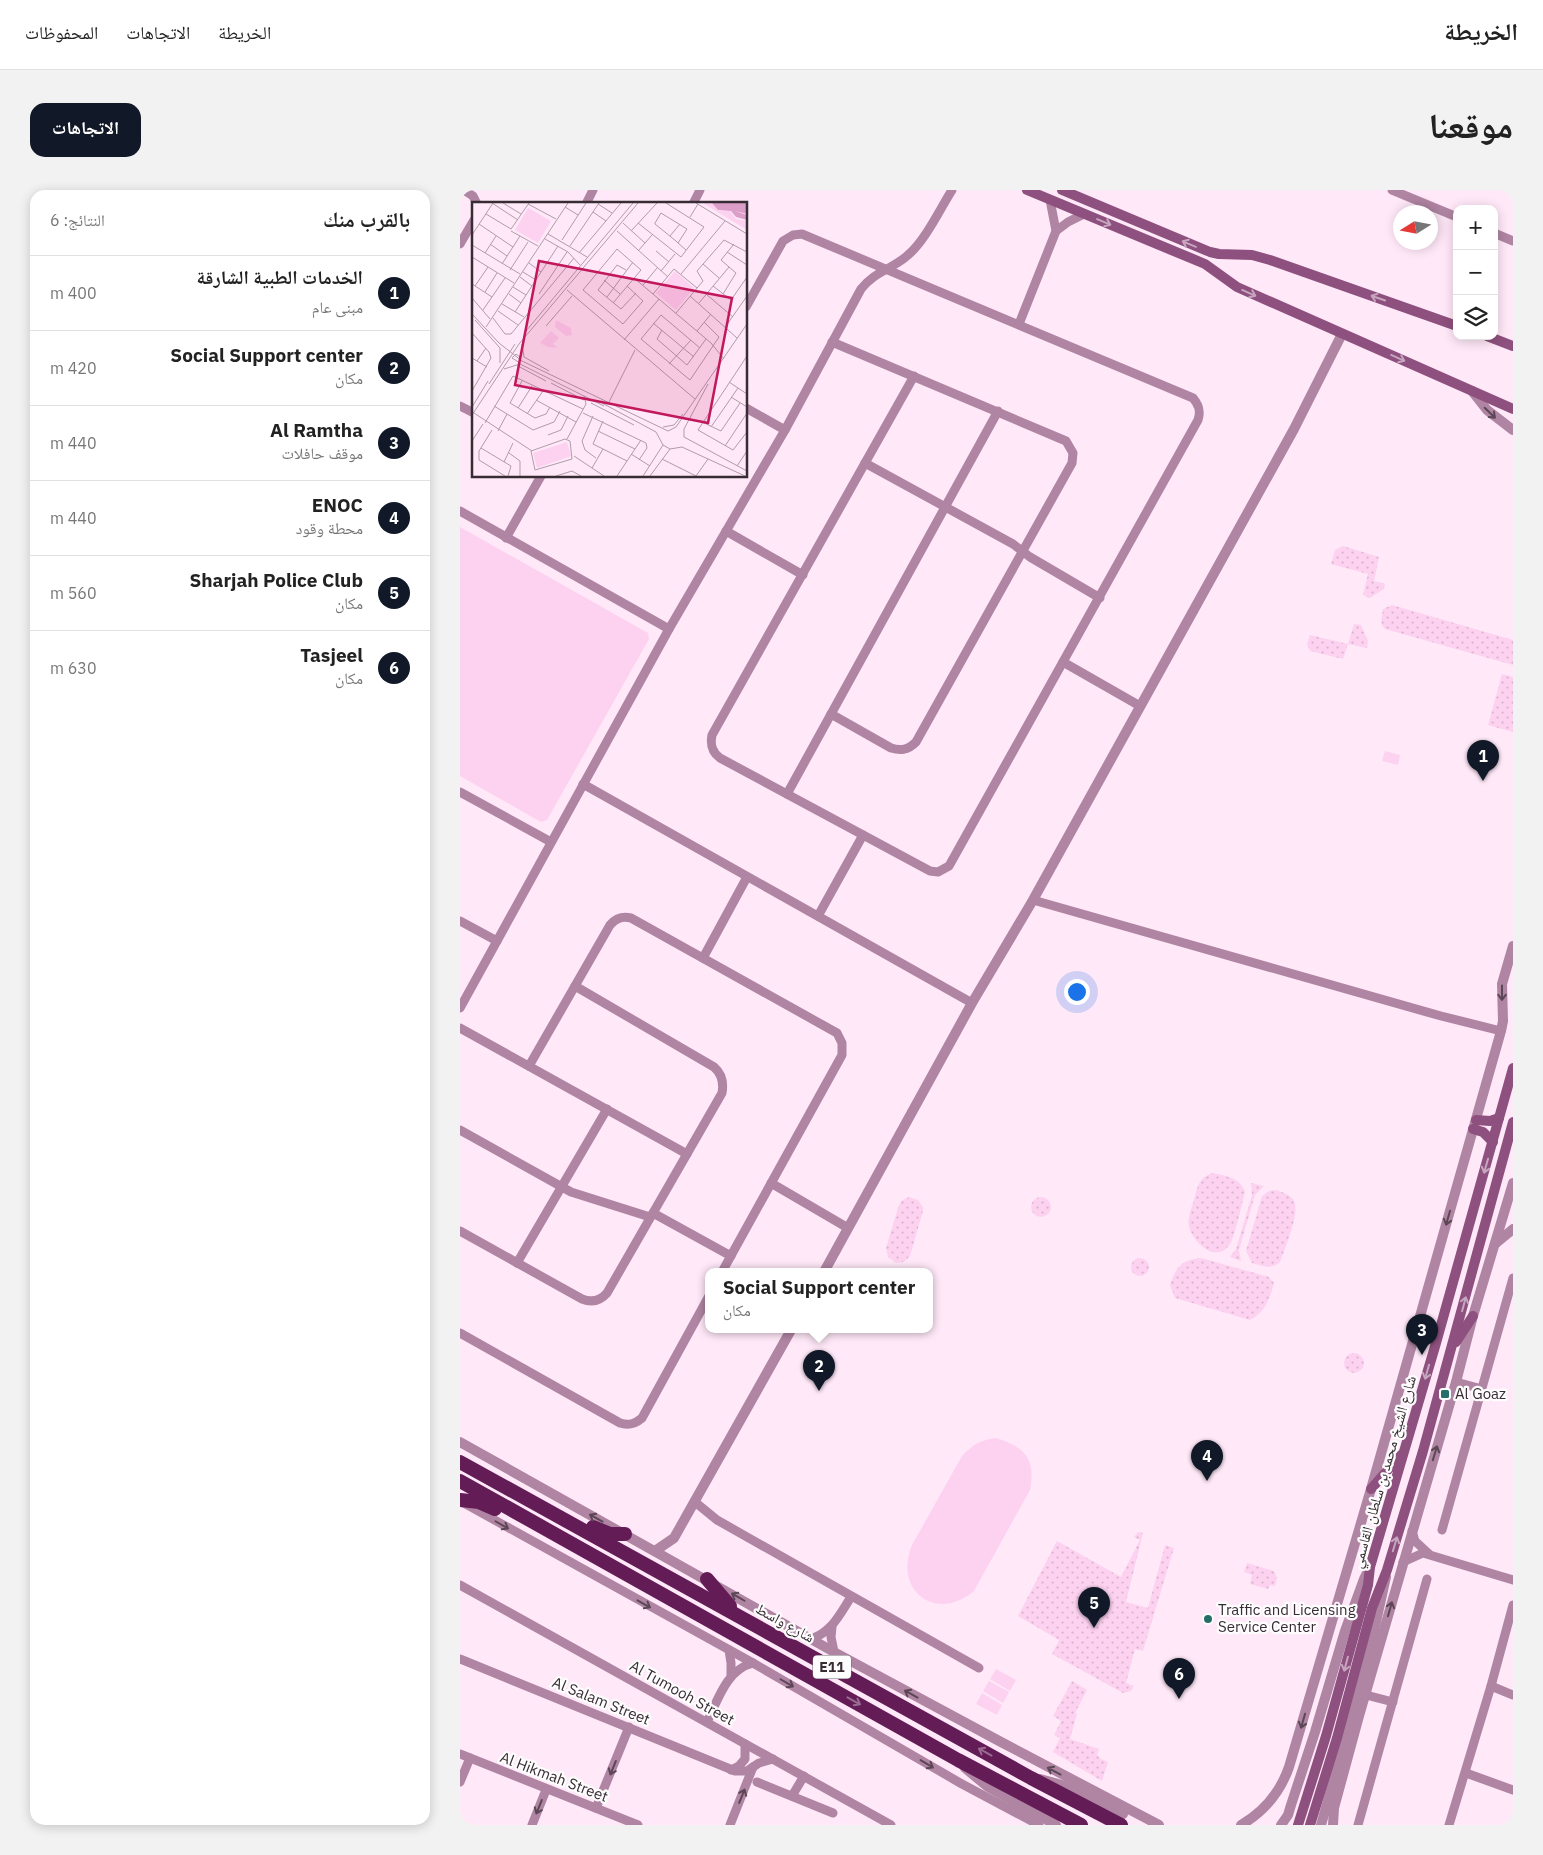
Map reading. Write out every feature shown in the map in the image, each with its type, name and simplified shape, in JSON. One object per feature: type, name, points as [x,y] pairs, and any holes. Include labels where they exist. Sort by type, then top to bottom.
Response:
[{"type":"highway","name":"شارع واسط","points":[[460,1462],[1031,1778],[1127,1818]]},
{"type":"highway","name":"E11","points":[[460,1481],[958,1760],[1081,1825]]},
{"type":"highway","points":[[460,1500],[485,1504],[526,1526],[540,1526]]},
{"type":"highway","points":[[542,1509],[549,1506],[556,1507],[604,1532],[617,1535],[625,1534]]},
{"type":"highway","points":[[706,1579],[739,1616]]},
{"type":"main road","points":[[1027,190],[1209,266],[1222,278],[1237,287],[1513,409]]},
{"type":"main road","points":[[1062,190],[1215,254],[1252,255],[1270,260],[1453,325]]},
{"type":"main road","points":[[1209,266],[1215,254]]},
{"type":"main road","points":[[1497,340],[1513,346]]},
{"type":"main road","name":"شارع الشيخ محمد بن سلطان القاسمي","points":[[1298,1825],[1326,1736],[1368,1585],[1370,1567],[1513,1068]]},
{"type":"main road","points":[[1474,1125],[1500,1118]]},
{"type":"main road","name":"شارع الشيخ محمد بن سلطان القاسمي","points":[[1310,1825],[1338,1738],[1372,1608],[1387,1570],[1452,1349],[1513,1122]]},
{"type":"main road","points":[[1474,1125],[1493,1142]]},
{"type":"main road","points":[[1452,1349],[1473,1316]]},
{"type":"main road","points":[[1371,1489],[1391,1468],[1406,1446]]},
{"type":"street","points":[[464,190],[473,196],[476,202]]},
{"type":"street","points":[[587,202],[593,190]]},
{"type":"street","points":[[460,1008],[669,629],[785,430],[861,289],[870,278],[901,261],[912,252],[952,190]]},
{"type":"street","points":[[1392,190],[1453,215]]},
{"type":"street","points":[[1050,200],[1056,231]]},
{"type":"street","points":[[1019,324],[1056,231],[1084,214]]},
{"type":"street","points":[[460,244],[472,223]]},
{"type":"street","points":[[748,303],[783,241],[793,235],[802,234],[1193,398],[1200,410],[1198,420],[949,866],[938,872],[930,870],[720,758],[713,751],[711,740],[712,735],[914,376]]},
{"type":"street","points":[[1498,235],[1513,241]]},
{"type":"street","points":[[826,1268],[972,1003],[1033,900],[1294,429],[1342,334]]},
{"type":"street","points":[[831,714],[891,748],[902,750],[916,742],[1072,463],[1073,453],[1070,444],[1066,441],[832,342]]},
{"type":"street","points":[[1472,391],[1491,414],[1513,430]]},
{"type":"street","points":[[460,406],[472,411]]},
{"type":"street","points":[[748,409],[785,430]]},
{"type":"street","points":[[787,794],[998,411]]},
{"type":"street","points":[[866,463],[1013,544],[1100,598]]},
{"type":"street","points":[[506,538],[540,478]]},
{"type":"street","points":[[460,511],[669,629]]},
{"type":"street","points":[[726,531],[802,574]]},
{"type":"street","points":[[1063,662],[1140,706]]},
{"type":"street","points":[[583,784],[972,1003]]},
{"type":"street","points":[[460,792],[551,842]]},
{"type":"street","points":[[818,916],[864,835]]},
{"type":"street","points":[[703,958],[747,876]]},
{"type":"street","points":[[1033,900],[1441,1016],[1501,1031]]},
{"type":"street","points":[[529,1066],[610,925],[622,917],[631,918],[837,1033],[842,1043],[842,1055],[724,1268]]},
{"type":"street","points":[[460,921],[497,941]]},
{"type":"street","points":[[1241,1825],[1259,1813],[1275,1797],[1286,1778],[1296,1746],[1501,1031],[1503,1021],[1502,984],[1513,946]]},
{"type":"street","points":[[460,1232],[582,1299],[598,1300],[607,1293],[722,1093],[723,1081],[714,1067],[575,986]]},
{"type":"street","points":[[460,1028],[687,1154]]},
{"type":"street","points":[[517,1264],[607,1109]]},
{"type":"street","points":[[460,1130],[581,1196],[651,1215],[731,1256]]},
{"type":"street","points":[[771,1183],[848,1228]]},
{"type":"street","points":[[1333,1825],[1334,1808],[1456,1382],[1473,1316],[1513,1183]]},
{"type":"street","points":[[1494,1245],[1513,1229]]},
{"type":"street","points":[[1442,1530],[1513,1278]]},
{"type":"street","points":[[460,1333],[620,1423],[629,1425],[642,1418],[705,1303]]},
{"type":"street","points":[[676,1563],[673,1549],[674,1538],[789,1333]]},
{"type":"street","points":[[1456,1382],[1482,1389]]},
{"type":"street","points":[[460,1442],[1127,1818],[1144,1825]]},
{"type":"street","points":[[460,1500],[753,1663],[962,1784],[1039,1825]]},
{"type":"street","points":[[695,1502],[717,1520],[979,1668]]},
{"type":"street","points":[[1412,1531],[1415,1540],[1429,1554]]},
{"type":"street","points":[[655,1551],[674,1538]]},
{"type":"street","points":[[1403,1562],[1423,1553],[1513,1580]]},
{"type":"street","points":[[1281,1825],[1288,1815],[1345,1631],[1370,1567]]},
{"type":"street","points":[[1322,1825],[1385,1589],[1387,1570]]},
{"type":"street","points":[[1358,1825],[1427,1579]]},
{"type":"street","name":"Al Tumooh Street","points":[[460,1586],[891,1825]]},
{"type":"street","points":[[811,1639],[820,1636],[832,1627],[851,1597]]},
{"type":"street","points":[[1450,1825],[1513,1605]]},
{"type":"street","points":[[832,1627],[831,1642],[834,1652]]},
{"type":"street","points":[[729,1650],[731,1676]]},
{"type":"street","name":"Al Salam Street","points":[[460,1659],[731,1770]]},
{"type":"street","points":[[707,1722],[731,1676],[741,1668],[753,1663]]},
{"type":"street","points":[[1491,1686],[1513,1694]]},
{"type":"street","points":[[1354,1707],[1366,1695]]},
{"type":"street","points":[[1366,1695],[1393,1702]]},
{"type":"street","points":[[596,1808],[629,1727]]},
{"type":"street","points":[[731,1770],[745,1759],[745,1744]]},
{"type":"street","points":[[1296,1746],[1305,1765]]},
{"type":"street","name":"Al Hikmah Street","points":[[460,1754],[546,1790],[596,1808],[624,1822],[638,1825]]},
{"type":"street","points":[[460,1782],[470,1758]]},
{"type":"street","points":[[731,1770],[744,1772],[759,1763],[772,1759]]},
{"type":"street","points":[[958,1760],[988,1787],[1054,1825]]},
{"type":"street","points":[[730,1825],[753,1768]]},
{"type":"street","points":[[1466,1773],[1513,1790]]},
{"type":"street","points":[[792,1796],[804,1776]]},
{"type":"street","points":[[756,1782],[833,1813]]},
{"type":"street","points":[[532,1825],[546,1790]]},
{"type":"street","points":[[1272,1825],[1291,1805]]},
{"type":"street","points":[[1127,1818],[1160,1825]]},
{"type":"shaded area","points":[[460,527],[648,633],[649,639],[547,820],[541,822],[460,776]]},
{"type":"shaded area","points":[[1343,546],[1379,557],[1374,581],[1385,584],[1384,589],[1370,598],[1363,595],[1368,574],[1331,564],[1335,550]]},
{"type":"shaded area","points":[[1392,605],[1513,640],[1513,665],[1385,629],[1381,623],[1383,609]]},
{"type":"shaded area","points":[[1354,624],[1361,625],[1368,641],[1367,648],[1348,644]]},
{"type":"shaded area","points":[[1310,635],[1348,644],[1343,659],[1310,651],[1307,644]]},
{"type":"shaded area","points":[[1502,674],[1513,677],[1513,732],[1488,725]]},
{"type":"shaded area","points":[[1385,751],[1400,755],[1398,765],[1382,761]]},
{"type":"shaded area","points":[[1212,1173],[1236,1180],[1245,1192],[1232,1240],[1225,1250],[1219,1252],[1212,1252],[1200,1244],[1195,1239],[1189,1226],[1190,1211],[1199,1185],[1202,1179]]},
{"type":"shaded area","points":[[1251,1183],[1264,1186],[1255,1195],[1239,1250],[1241,1261],[1230,1257],[1236,1249],[1252,1195]]},
{"type":"shaded area","points":[[1276,1190],[1292,1198],[1295,1204],[1295,1217],[1280,1262],[1267,1267],[1252,1263],[1246,1251],[1262,1196],[1269,1191]]},
{"type":"shaded area","points":[[909,1197],[918,1200],[923,1207],[923,1211],[910,1256],[904,1262],[896,1263],[888,1257],[886,1248],[901,1201]]},
{"type":"shaded area","points":[[1041,1197],[1048,1200],[1051,1207],[1048,1214],[1041,1217],[1034,1214],[1031,1207],[1034,1200]]},
{"type":"shaded area","points":[[1140,1258],[1146,1261],[1149,1267],[1146,1273],[1140,1276],[1134,1273],[1131,1267],[1134,1261]]},
{"type":"shaded area","points":[[1201,1258],[1269,1277],[1274,1283],[1269,1299],[1260,1313],[1250,1320],[1175,1298],[1170,1285],[1177,1269],[1184,1263]]},
{"type":"shaded area","points":[[1354,1353],[1361,1356],[1364,1363],[1361,1370],[1354,1373],[1347,1370],[1344,1363],[1347,1356]]},
{"type":"shaded area","points":[[996,1438],[1021,1450],[1030,1462],[1030,1490],[974,1591],[960,1600],[946,1604],[933,1603],[922,1597],[913,1588],[908,1576],[908,1561],[912,1545],[962,1456],[978,1443]]},
{"type":"shaded area","points":[[1138,1532],[1143,1533],[1126,1602],[1148,1608],[1165,1545],[1174,1548],[1143,1651],[1135,1649],[1126,1683],[1134,1686],[1131,1691],[1123,1693],[1052,1654],[1059,1640],[1018,1616],[1057,1541],[1121,1577],[1140,1540],[1134,1537]]},
{"type":"shaded area","points":[[1247,1563],[1274,1571],[1277,1578],[1275,1586],[1270,1585],[1268,1589],[1250,1584],[1252,1575],[1244,1572]]},
{"type":"shaded area","points":[[996,1669],[1016,1680],[1010,1691],[990,1679]]},
{"type":"shaded area","points":[[989,1681],[1009,1692],[1003,1703],[983,1691]]},
{"type":"shaded area","points":[[1072,1681],[1087,1690],[1075,1713],[1077,1714],[1070,1739],[1099,1749],[1097,1755],[1108,1762],[1102,1781],[1053,1752],[1060,1738],[1054,1735],[1061,1721],[1053,1716]]},
{"type":"shaded area","points":[[982,1693],[1002,1705],[997,1715],[976,1704]]},
{"type":"place","name":"الخدمات الطبية الشارقة","points":[[1483,781]]},
{"type":"place","name":"Al Ramtha","points":[[1422,1355]]},
{"type":"place","name":"Social Support center","points":[[819,1391]]},
{"type":"place","name":"Al Goaz","points":[[1445,1394]]},
{"type":"place","name":"ENOC","points":[[1207,1481]]},
{"type":"place","name":"Traffic and Licensing Service Center","points":[[1208,1619]]},
{"type":"place","name":"Sharjah Police Club","points":[[1094,1628]]},
{"type":"place","name":"Tasjeel","points":[[1179,1699]]}]
